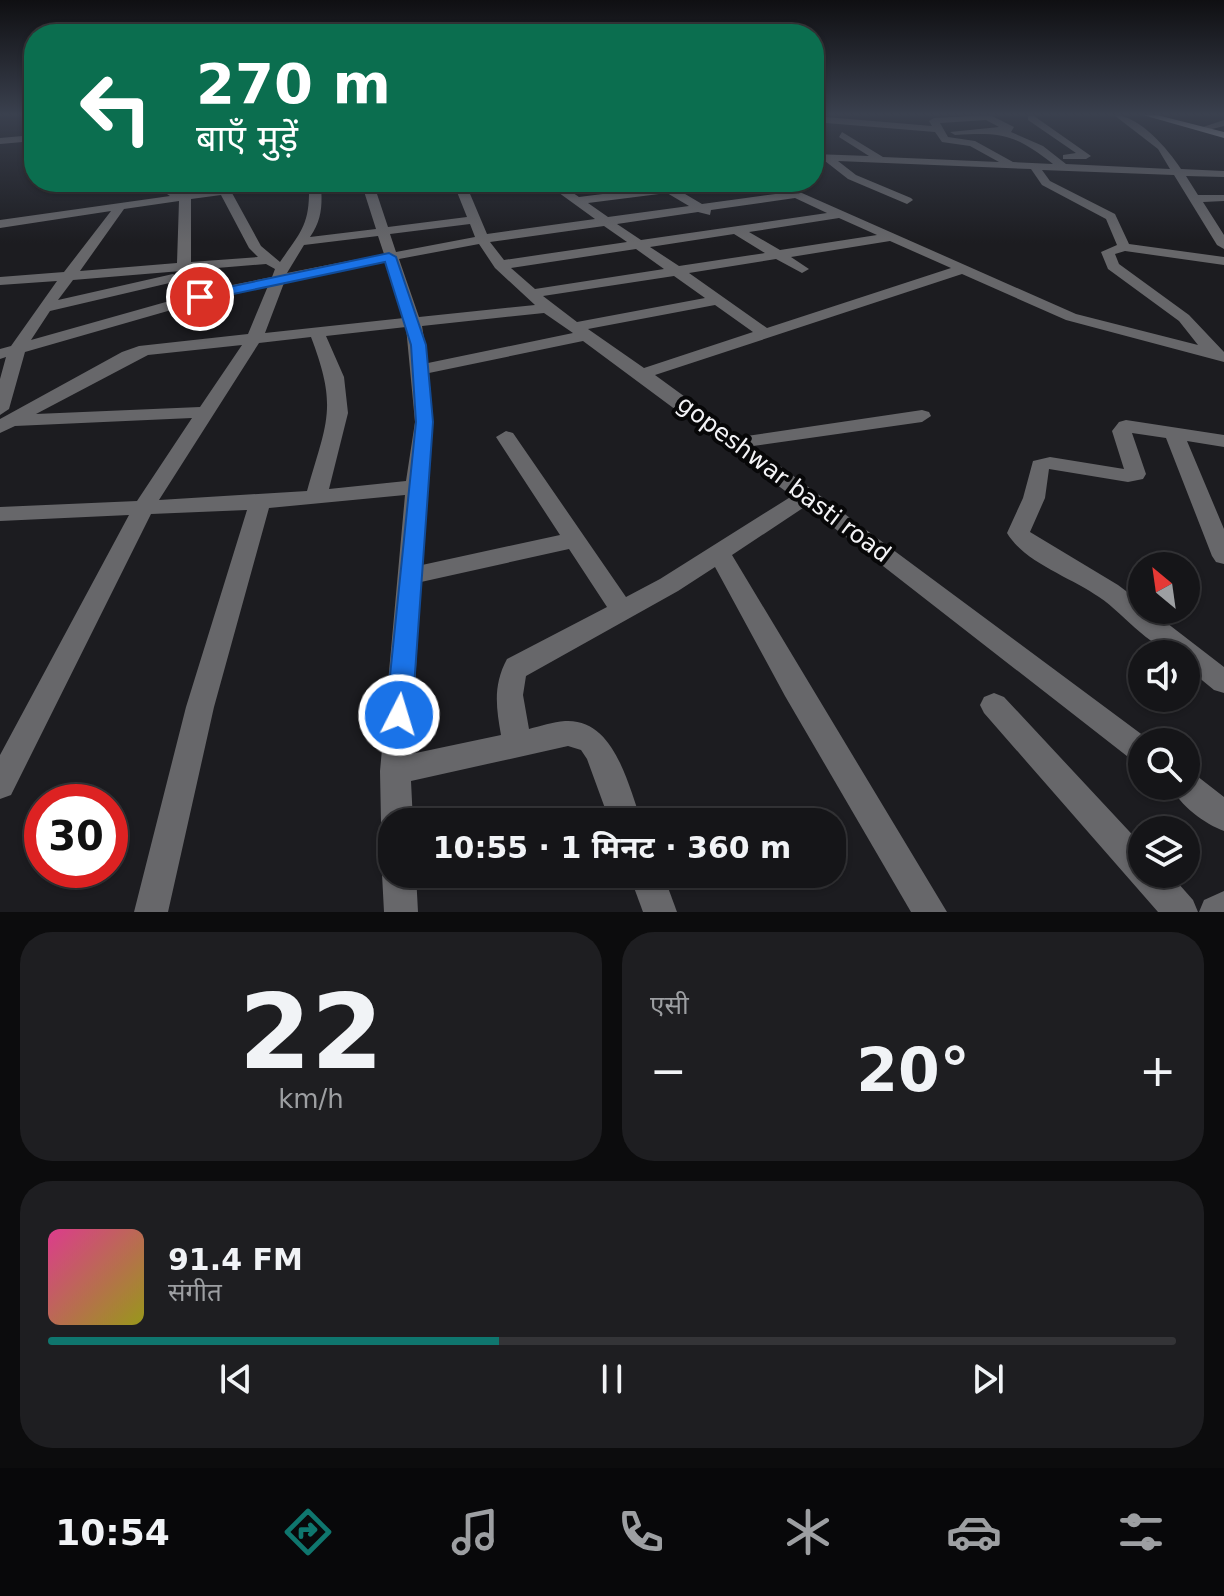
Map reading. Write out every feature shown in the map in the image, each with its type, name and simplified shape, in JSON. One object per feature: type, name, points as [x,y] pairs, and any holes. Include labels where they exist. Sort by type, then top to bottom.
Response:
[{"type":"street","points":[[824,158],[1224,174]]},
{"type":"street","points":[[828,158],[852,177],[907,200]]},
{"type":"street","points":[[878,158],[882,160]]},
{"type":"street","points":[[999,158],[1011,164]]},
{"type":"street","points":[[1053,158],[1062,166]]},
{"type":"street","points":[[1168,158],[1201,199],[1208,219],[1224,245]]},
{"type":"street","points":[[1033,165],[1046,183],[1111,217],[1124,247]]},
{"type":"street","points":[[172,192],[185,198]]},
{"type":"street","points":[[0,233],[5,223],[185,198],[207,192]]},
{"type":"street","points":[[228,192],[256,248],[276,270]]},
{"type":"street","points":[[0,785],[9,754],[145,505],[255,337],[276,270],[313,223],[315,192]]},
{"type":"street","points":[[370,192],[413,323],[421,370],[424,422],[416,487],[395,771],[396,808]]},
{"type":"street","name":"gopeshwar basti road","points":[[463,192],[477,230],[500,265],[539,301],[736,443],[1128,740]]},
{"type":"street","points":[[565,192],[767,335]]},
{"type":"street","points":[[578,201],[626,192]]},
{"type":"street","points":[[674,192],[802,269]]},
{"type":"street","points":[[788,192],[1071,317],[1219,355]]},
{"type":"street","points":[[301,242],[383,232],[608,222],[794,195]]},
{"type":"street","points":[[183,302],[178,270],[185,198]]},
{"type":"street","points":[[1201,199],[1224,198]]},
{"type":"street","points":[[1201,199],[1224,207]]},
{"type":"street","points":[[2,420],[17,350],[44,308],[120,207]]},
{"type":"street","points":[[500,265],[839,215]]},
{"type":"street","points":[[1208,219],[1224,218]]},
{"type":"street","points":[[0,281],[178,270],[276,270],[389,257],[477,230]]},
{"type":"street","points":[[2,420],[135,353],[255,337],[413,323],[539,301],[677,271],[891,237]]},
{"type":"street","points":[[1219,355],[1175,311],[1113,266],[1108,252],[1124,247],[1224,261]]},
{"type":"street","points":[[642,374],[963,269]]},
{"type":"street","points":[[44,308],[178,270]]},
{"type":"street","points":[[0,354],[183,302],[276,270]]},
{"type":"street","points":[[421,370],[718,300]]},
{"type":"street","points":[[316,496],[339,413],[335,377],[317,333]]},
{"type":"street","points":[[2,420],[204,412]]},
{"type":"street","points":[[736,443],[922,416]]},
{"type":"street","points":[[1224,441],[1130,426],[1123,428],[1137,470],[1133,476],[1050,463],[1040,465],[1034,498],[1018,533],[1026,542],[1122,600],[1224,682]]},
{"type":"street","points":[[1174,433],[1224,556]]},
{"type":"street","points":[[506,437],[621,609]]},
{"type":"street","points":[[0,514],[260,502],[416,487]]},
{"type":"street","points":[[517,743],[509,691],[510,677],[516,667],[719,553],[807,496]]},
{"type":"street","points":[[151,912],[200,707],[260,502]]},
{"type":"street","points":[[410,576],[575,540]]},
{"type":"street","points":[[719,553],[795,688],[930,912]]},
{"type":"street","points":[[994,705],[1128,853]]},
{"type":"street","points":[[395,771],[568,733],[591,741],[599,752],[621,808]]},
{"type":"street","points":[[1200,797],[1224,816]]},
{"type":"street","points":[[400,888],[401,912]]},
{"type":"street","points":[[651,888],[660,912]]},
{"type":"street","points":[[1160,888],[1181,912]]},
{"type":"street","points":[[1216,912],[1224,908]]},
{"type":"route","points":[[200,297],[389,257],[418,345],[424,422],[416,487],[399,715]]}]
